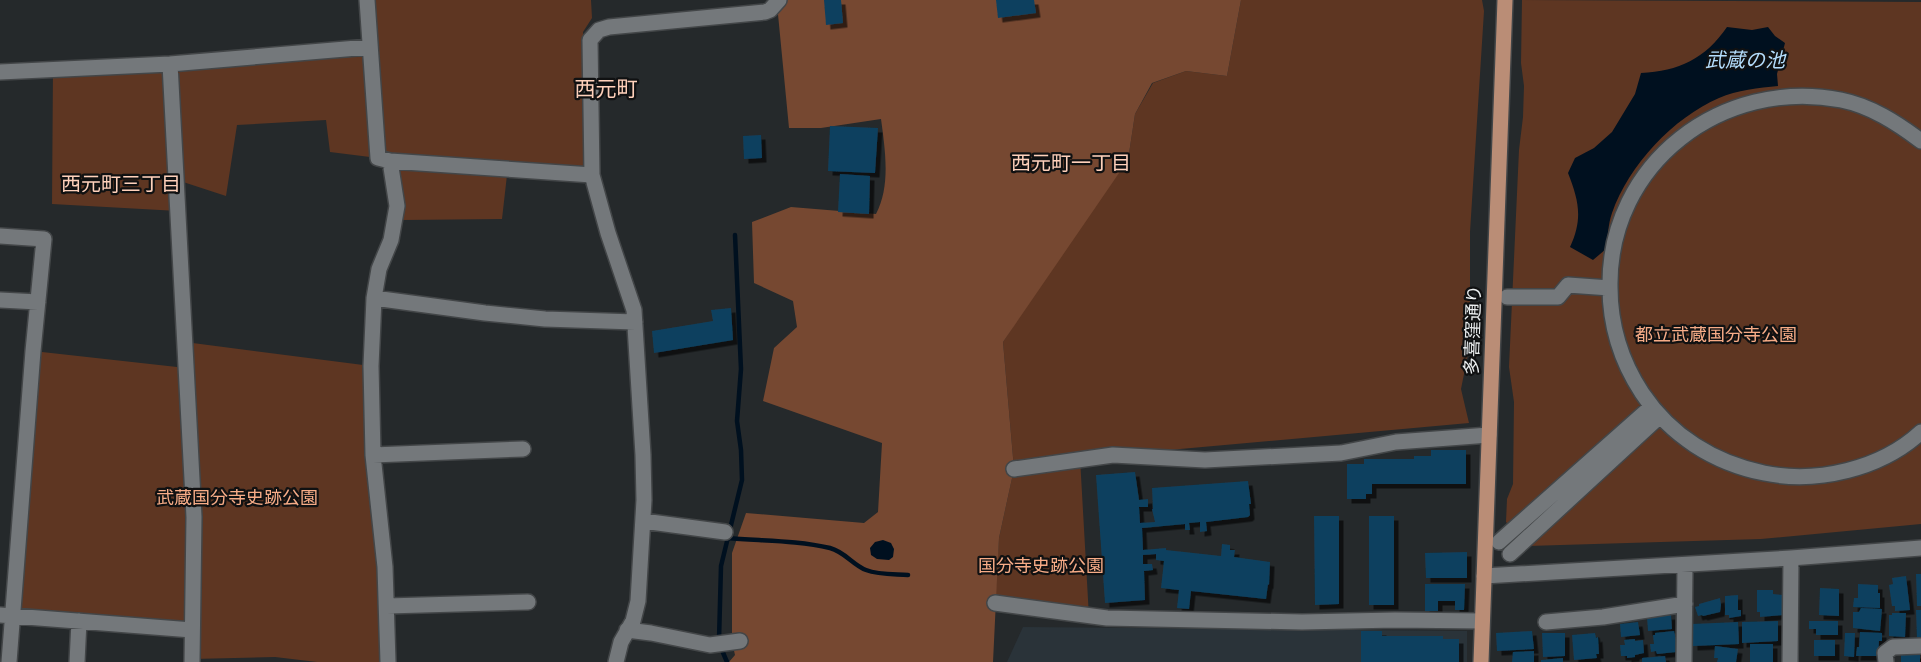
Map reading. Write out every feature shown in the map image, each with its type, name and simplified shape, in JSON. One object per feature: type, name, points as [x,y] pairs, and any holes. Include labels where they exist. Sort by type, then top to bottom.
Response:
[{"type":"main road","name":"多喜窪通り","points":[[1481,662],[1504,0]]},
{"type":"street","points":[[367,0],[378,158],[390,161],[592,175]]},
{"type":"street","points":[[616,662],[621,642],[633,621],[638,601],[643,521],[643,455],[634,310],[608,233],[592,175],[590,40],[598,30],[622,24],[765,12],[779,0]]},
{"type":"street","points":[[0,72],[170,64],[369,47]]},
{"type":"street","points":[[170,64],[194,517],[192,662]]},
{"type":"street","points":[[1920,139],[1873,111],[1843,101],[1811,96],[1748,103],[1718,114],[1681,138],[1664,153],[1642,179],[1626,208],[1614,240],[1610,274],[1610,308],[1618,344],[1632,378],[1655,411],[1690,443],[1717,459],[1746,470],[1776,476],[1806,477],[1836,474],[1866,465],[1893,452],[1921,432]]},
{"type":"street","points":[[388,662],[382,533],[373,455],[372,366],[374,298],[379,269],[391,240],[397,206],[390,161]]},
{"type":"street","points":[[0,236],[44,239],[6,615],[9,662]]},
{"type":"street","points":[[1507,297],[1558,297],[1568,285],[1610,288]]},
{"type":"street","points":[[374,298],[495,314],[635,322]]},
{"type":"street","points":[[0,300],[38,302]]},
{"type":"street","points":[[1499,542],[1655,411]]},
{"type":"street","points":[[1510,554],[1655,411]]},
{"type":"street","points":[[1014,469],[1113,454],[1205,460],[1341,453],[1396,442],[1489,435]]},
{"type":"street","points":[[373,455],[523,449]]},
{"type":"street","points":[[643,521],[725,532]]},
{"type":"street","points":[[1484,576],[1685,565],[1921,548]]},
{"type":"street","points":[[1790,662],[1791,558]]},
{"type":"street","points":[[1684,662],[1685,565]]},
{"type":"street","points":[[387,606],[528,602]]},
{"type":"street","points":[[995,603],[1107,618],[1302,622],[1482,621]]},
{"type":"street","points":[[1546,622],[1603,617],[1685,604]]},
{"type":"street","points":[[6,615],[192,630]]},
{"type":"street","points":[[77,662],[79,621]]},
{"type":"street","points":[[627,630],[715,644],[740,641]]},
{"type":"street","points":[[1886,662],[1885,653],[1893,647],[1921,646]]},
{"type":"shaded area","points":[[779,0],[1241,0],[1227,76],[1186,71],[1152,83],[1135,114],[1128,160],[1003,342],[1014,469],[999,538],[993,662],[729,662],[735,655],[732,642],[732,553],[746,513],[864,523],[878,512],[882,443],[763,401],[774,348],[797,327],[793,301],[754,283],[752,222],[791,207],[876,214],[884,192],[885,180],[881,119],[821,128],[789,128],[777,4]]},
{"type":"shaded area","points":[[1023,627],[1467,631],[1467,662],[1007,662]]},
{"type":"green space","points":[[367,0],[591,0],[592,18],[583,32],[592,149],[587,167],[378,158],[330,152],[326,120],[237,125],[226,196],[177,180],[178,211],[52,204],[53,68],[369,47]]},
{"type":"green space","name":"国分寺史跡公園","points":[[1241,0],[1482,0],[1484,11],[1470,232],[1470,344],[1461,389],[1469,423],[1080,458],[1089,617],[995,603],[999,538],[1014,469],[1003,342],[1059,256],[1128,160],[1135,114],[1153,83],[1186,71],[1227,76]]},
{"type":"green space","name":"都立武蔵国分寺公園","points":[[1522,0],[1921,2],[1921,524],[1761,539],[1528,546],[1506,522],[1507,499],[1513,484],[1514,402],[1509,367],[1519,150],[1523,117]]},
{"type":"green space","points":[[402,169],[507,175],[502,219],[403,220],[403,199],[397,171]]},
{"type":"green space","name":"武蔵国分寺史跡公園","points":[[185,342],[371,366],[388,662],[317,662],[275,657],[192,659],[192,630],[11,616],[33,351],[186,368]]},
{"type":"water","name":"武蔵の池","points":[[1727,27],[1752,30],[1768,27],[1785,43],[1777,74],[1778,86],[1726,95],[1685,118],[1655,145],[1629,178],[1612,213],[1606,249],[1593,260],[1570,247],[1578,219],[1577,201],[1568,173],[1575,158],[1594,148],[1612,132],[1635,94],[1641,73],[1655,72],[1690,61],[1710,47]]},
{"type":"water","points":[[883,540],[891,543],[894,549],[893,557],[889,560],[877,559],[871,555],[870,548],[875,542]]},
{"type":"building","points":[[824,0],[841,0],[843,23],[826,25]]},
{"type":"building","points":[[996,0],[1034,0],[1036,13],[998,18]]},
{"type":"building","points":[[830,126],[878,128],[875,173],[828,171]]},
{"type":"building","points":[[761,135],[762,158],[744,159],[743,136]]},
{"type":"building","points":[[840,174],[870,176],[869,214],[838,212]]},
{"type":"building","points":[[731,308],[733,340],[654,353],[652,331],[713,321],[711,310]]},
{"type":"building","points":[[1431,450],[1466,450],[1466,484],[1372,484],[1372,494],[1366,494],[1366,499],[1347,499],[1347,464],[1364,464],[1364,459],[1414,459],[1414,456],[1431,456]]},
{"type":"building","points":[[1135,472],[1139,500],[1148,499],[1148,507],[1139,507],[1140,523],[1155,522],[1152,509],[1152,488],[1248,481],[1251,504],[1249,504],[1250,515],[1248,517],[1206,522],[1207,531],[1200,532],[1200,522],[1189,523],[1190,530],[1185,530],[1185,524],[1142,528],[1143,550],[1166,548],[1166,550],[1221,556],[1222,544],[1230,545],[1230,550],[1235,550],[1234,557],[1270,562],[1266,599],[1191,591],[1189,609],[1177,608],[1179,590],[1161,588],[1164,561],[1156,560],[1156,554],[1143,555],[1143,564],[1152,564],[1153,570],[1144,571],[1145,600],[1105,603],[1096,475]]},
{"type":"building","points":[[1314,516],[1339,516],[1339,604],[1315,605]]},
{"type":"building","points":[[1369,516],[1394,516],[1394,605],[1369,605]]},
{"type":"building","points":[[1467,552],[1467,578],[1426,578],[1425,553]]},
{"type":"building","points":[[1916,574],[1921,574],[1921,606],[1917,606]]},
{"type":"building","points":[[1906,576],[1910,610],[1895,611],[1889,585],[1893,584],[1892,578]]},
{"type":"building","points":[[1425,584],[1465,584],[1464,610],[1455,610],[1455,601],[1438,601],[1438,611],[1425,611]]},
{"type":"building","points":[[1858,584],[1878,585],[1880,608],[1853,607],[1854,598],[1858,598]]},
{"type":"building","points":[[1820,588],[1839,589],[1839,616],[1819,615]]},
{"type":"building","points":[[1757,590],[1773,590],[1773,594],[1783,595],[1783,615],[1760,617],[1760,612],[1757,612]]},
{"type":"building","points":[[1738,595],[1738,610],[1741,610],[1741,616],[1729,618],[1729,615],[1725,615],[1725,596]]},
{"type":"building","points":[[1720,598],[1720,612],[1698,616],[1695,607]]},
{"type":"building","points":[[1861,608],[1882,609],[1880,631],[1853,628],[1853,612],[1859,612]]},
{"type":"building","points":[[1916,610],[1921,610],[1921,638],[1917,639]]},
{"type":"building","points":[[1906,613],[1905,637],[1889,636],[1889,615]]},
{"type":"building","points":[[1671,615],[1672,629],[1648,631],[1647,617]]},
{"type":"building","points":[[1778,621],[1778,641],[1742,643],[1742,622]]},
{"type":"building","points":[[1809,621],[1838,621],[1838,635],[1816,635],[1816,629],[1809,629]]},
{"type":"building","points":[[1638,622],[1640,635],[1621,637],[1620,624]]},
{"type":"building","points":[[1738,622],[1739,644],[1693,646],[1692,624]]},
{"type":"building","points":[[1361,631],[1382,631],[1382,636],[1443,636],[1443,639],[1459,639],[1459,662],[1361,662]]},
{"type":"building","points":[[1532,631],[1534,649],[1497,651],[1496,633]]},
{"type":"building","points":[[1674,631],[1678,647],[1676,647],[1676,652],[1657,654],[1656,651],[1651,652],[1650,644],[1654,644],[1653,635],[1655,633]]},
{"type":"building","points":[[1860,632],[1882,633],[1878,656],[1856,656]]},
{"type":"building","points":[[1542,633],[1565,633],[1565,656],[1543,657]]},
{"type":"building","points":[[1595,633],[1596,638],[1598,637],[1599,654],[1596,654],[1597,658],[1574,660],[1572,635]]},
{"type":"building","points":[[1845,633],[1855,633],[1854,657],[1844,656]]},
{"type":"building","points":[[1635,639],[1635,641],[1643,640],[1644,653],[1635,655],[1635,657],[1621,656],[1620,645],[1625,645],[1624,640]]},
{"type":"building","points":[[1814,640],[1835,640],[1835,656],[1814,656]]},
{"type":"building","points":[[1750,644],[1773,644],[1773,662],[1750,662]]},
{"type":"building","points":[[1715,646],[1738,649],[1736,662],[1717,662],[1718,658],[1714,658]]},
{"type":"building","points":[[1534,651],[1534,662],[1512,662],[1513,652]]},
{"type":"building","points":[[1901,654],[1920,654],[1920,662],[1901,662]]},
{"type":"building","points":[[1665,656],[1666,662],[1642,662],[1642,658]]},
{"type":"building","points":[[1563,658],[1563,662],[1541,662],[1541,660]]},
{"type":"waterway","points":[[719,640],[721,566],[742,480],[737,421],[741,369],[735,235]]},
{"type":"waterway","points":[[727,538],[817,545],[835,550],[871,572],[908,575]]},
{"type":"waterway","points":[[721,648],[727,662]]},
{"type":"district","name":"西元町","points":[[606,89]]},
{"type":"district","name":"西元町一丁目","points":[[1071,163]]},
{"type":"district","name":"西元町三丁目","points":[[121,184]]}]
